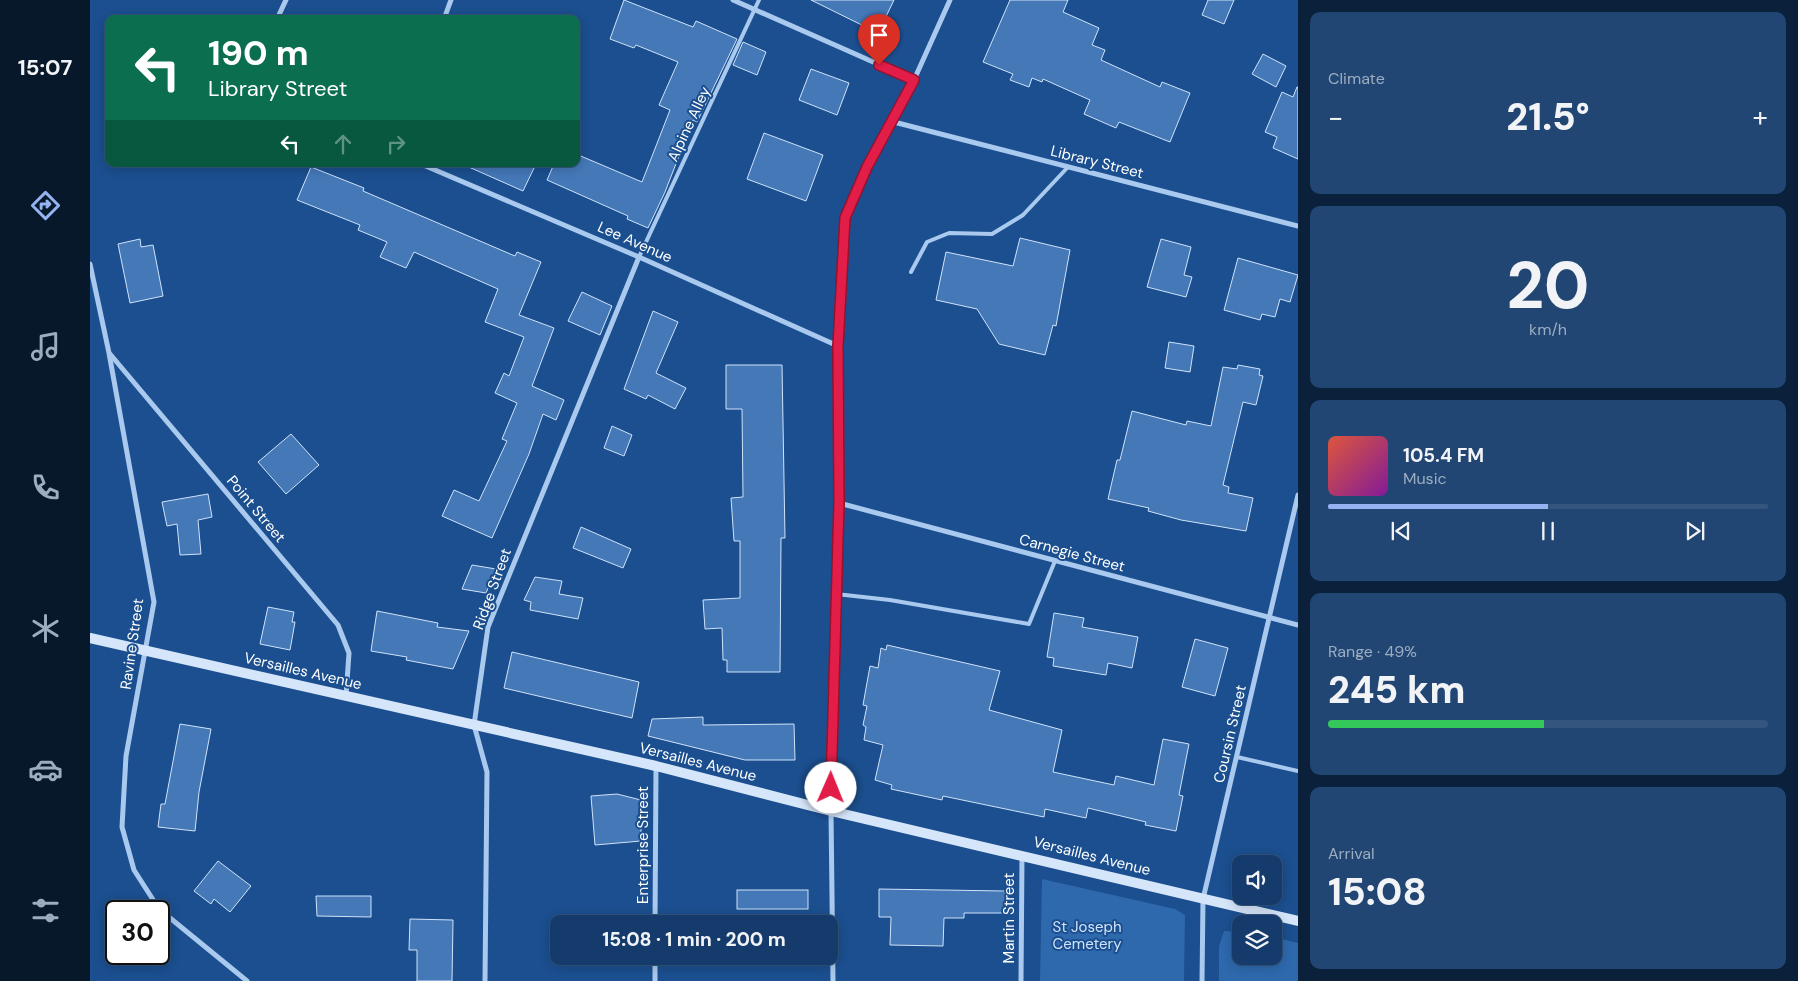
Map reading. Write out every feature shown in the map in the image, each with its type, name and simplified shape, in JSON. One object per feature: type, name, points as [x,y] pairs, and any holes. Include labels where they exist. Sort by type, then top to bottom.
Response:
[{"type":"street","points":[[279,15],[286,0]]},
{"type":"street","points":[[446,15],[452,0]]},
{"type":"street","points":[[733,0],[914,80]]},
{"type":"street","points":[[833,981],[830,811],[839,503],[838,346],[845,218],[867,167],[890,121],[914,80],[950,0]]},
{"type":"street","name":"Library Street","points":[[890,121],[1298,226]]},
{"type":"street","name":"Lee Avenue","points":[[428,167],[639,256],[838,346]]},
{"type":"street","name":"Ridge Street","points":[[485,981],[486,772],[474,725],[488,627],[639,256]]},
{"type":"street","name":"Ravine Street","points":[[90,264],[109,353],[154,602],[126,756],[122,827],[134,870],[159,909],[248,981]]},
{"type":"street","name":"Point Street","points":[[109,353],[338,625],[349,653],[346,696]]},
{"type":"street","name":"Coursin Street","points":[[1202,981],[1203,899],[1298,494]]},
{"type":"street","name":"Carnegie Street","points":[[839,503],[1298,625]]},
{"type":"street","name":"Versailles Avenue","points":[[90,638],[656,766],[830,811],[1298,921]]},
{"type":"street","name":"Enterprise Street","points":[[656,766],[656,915]]},
{"type":"street","name":"Martin Street","points":[[1021,981],[1022,855]]},
{"type":"street","points":[[656,965],[656,981]]},
{"type":"lane","name":"Alpine Alley","points":[[639,256],[759,0]]},
{"type":"lane","points":[[911,272],[927,242],[949,233],[992,234],[1024,215],[1068,167]]},
{"type":"lane","points":[[836,594],[890,600],[1029,624],[1055,561]]},
{"type":"lane","points":[[1237,757],[1298,771]]},
{"type":"green space","name":"St Joseph Cemetery","points":[[1042,879],[1175,909],[1185,915],[1184,981],[1040,981]]},
{"type":"green space","points":[[1224,931],[1232,931],[1232,965],[1282,965],[1282,939],[1298,943],[1298,981],[1219,981],[1219,946]]},
{"type":"building","points":[[624,0],[693,27],[696,21],[737,39],[697,122],[693,120],[665,192],[648,228],[627,219],[628,216],[547,180],[553,167],[580,167],[580,156],[642,182],[670,110],[659,105],[678,62],[636,45],[634,48],[610,39]]},
{"type":"building","points":[[811,0],[894,0],[878,33]]},
{"type":"building","points":[[1010,0],[1068,0],[1063,12],[1099,28],[1092,45],[1105,50],[1101,60],[1160,87],[1162,82],[1190,93],[1170,142],[1119,122],[1116,128],[1084,114],[1090,100],[1043,79],[1042,82],[1032,78],[1029,87],[1010,80],[1013,74],[983,62]]},
{"type":"building","points":[[1208,0],[1234,0],[1224,24],[1202,15]]},
{"type":"building","points":[[743,42],[766,52],[757,75],[733,65]]},
{"type":"building","points":[[1263,54],[1286,66],[1276,87],[1252,74]]},
{"type":"building","points":[[811,69],[849,83],[837,115],[799,100]]},
{"type":"building","points":[[1297,87],[1298,159],[1273,148],[1277,137],[1265,132],[1282,92],[1293,97]]},
{"type":"building","points":[[764,133],[823,155],[806,201],[747,179]]},
{"type":"building","points":[[311,167],[364,188],[363,191],[515,256],[517,252],[541,262],[519,315],[554,328],[532,386],[564,400],[556,420],[543,414],[529,454],[492,538],[442,516],[454,490],[479,501],[507,441],[502,439],[517,403],[495,393],[504,373],[509,376],[524,337],[485,322],[498,289],[414,252],[406,268],[380,257],[387,242],[358,230],[360,225],[297,200]]},
{"type":"building","points":[[469,167],[535,167],[523,191]]},
{"type":"building","points":[[1020,238],[1070,250],[1056,326],[1053,325],[1045,355],[999,344],[977,309],[936,300],[946,252],[1013,266]]},
{"type":"building","points":[[140,239],[141,247],[153,245],[163,296],[130,303],[118,244]]},
{"type":"building","points":[[1161,239],[1191,247],[1184,275],[1192,277],[1186,297],[1147,287]]},
{"type":"building","points":[[1238,258],[1298,275],[1290,302],[1280,299],[1275,317],[1262,314],[1260,320],[1224,310]]},
{"type":"building","points":[[582,292],[612,306],[600,335],[568,321]]},
{"type":"building","points":[[653,311],[678,322],[656,373],[686,388],[675,409],[648,395],[646,399],[624,389]]},
{"type":"building","points":[[1169,342],[1194,346],[1190,372],[1165,368]]},
{"type":"building","points":[[726,365],[782,365],[785,538],[781,538],[780,672],[727,672],[727,660],[723,660],[722,628],[705,629],[703,600],[740,598],[740,541],[734,541],[731,498],[743,497],[742,409],[726,409]]},
{"type":"building","points":[[1238,365],[1260,369],[1259,375],[1263,376],[1256,405],[1243,402],[1223,485],[1229,487],[1228,493],[1253,498],[1246,531],[1181,520],[1148,511],[1149,508],[1108,499],[1117,460],[1120,460],[1132,411],[1186,425],[1187,421],[1211,426],[1223,367],[1237,369]]},
{"type":"building","points":[[612,426],[632,435],[624,456],[604,448]]},
{"type":"building","points":[[291,434],[319,465],[286,494],[258,462]]},
{"type":"building","points":[[208,494],[212,517],[198,520],[201,554],[180,555],[177,524],[167,526],[162,502]]},
{"type":"building","points":[[581,527],[631,549],[623,568],[573,548]]},
{"type":"building","points":[[472,565],[496,569],[486,593],[462,589]]},
{"type":"building","points":[[535,577],[562,581],[559,594],[583,598],[578,619],[530,610],[531,602],[524,600]]},
{"type":"building","points":[[268,607],[294,612],[292,622],[295,622],[290,650],[260,644]]},
{"type":"building","points":[[377,611],[438,623],[437,627],[469,631],[453,669],[406,660],[407,657],[371,651]]},
{"type":"building","points":[[1054,613],[1084,618],[1082,627],[1138,637],[1132,668],[1108,663],[1106,675],[1053,666],[1054,658],[1047,657]]},
{"type":"building","points":[[1195,639],[1228,648],[1215,696],[1182,687]]},
{"type":"building","points":[[887,645],[1000,671],[989,710],[1062,730],[1053,772],[1114,785],[1116,776],[1154,785],[1163,739],[1189,744],[1179,795],[1183,796],[1176,831],[1145,825],[1146,822],[1088,808],[1086,818],[1045,809],[1044,817],[943,796],[942,800],[891,789],[892,785],[875,780],[883,745],[864,740],[866,727],[863,725],[867,706],[863,705],[870,666],[878,668],[881,648],[886,650]]},
{"type":"building","points":[[512,652],[639,682],[632,718],[504,688]]},
{"type":"building","points":[[703,717],[703,725],[794,724],[795,760],[745,760],[648,736],[652,719]]},
{"type":"building","points":[[180,724],[211,729],[199,792],[195,831],[158,827],[161,804],[165,804]]},
{"type":"building","points":[[617,794],[641,800],[641,841],[595,845],[591,796]]},
{"type":"building","points":[[218,861],[251,886],[230,912],[214,899],[211,904],[194,891]]},
{"type":"building","points":[[879,889],[1005,891],[1005,913],[964,913],[964,918],[944,918],[943,946],[890,945],[891,917],[879,917]]},
{"type":"building","points":[[737,890],[808,890],[808,909],[737,909]]},
{"type":"building","points":[[316,896],[371,896],[371,917],[317,916]]},
{"type":"building","points":[[410,919],[453,920],[452,981],[417,981],[417,950],[409,950]]},
{"type":"route","points":[[831,788],[839,503],[838,346],[845,218],[867,167],[890,121],[914,80],[879,65]]}]
